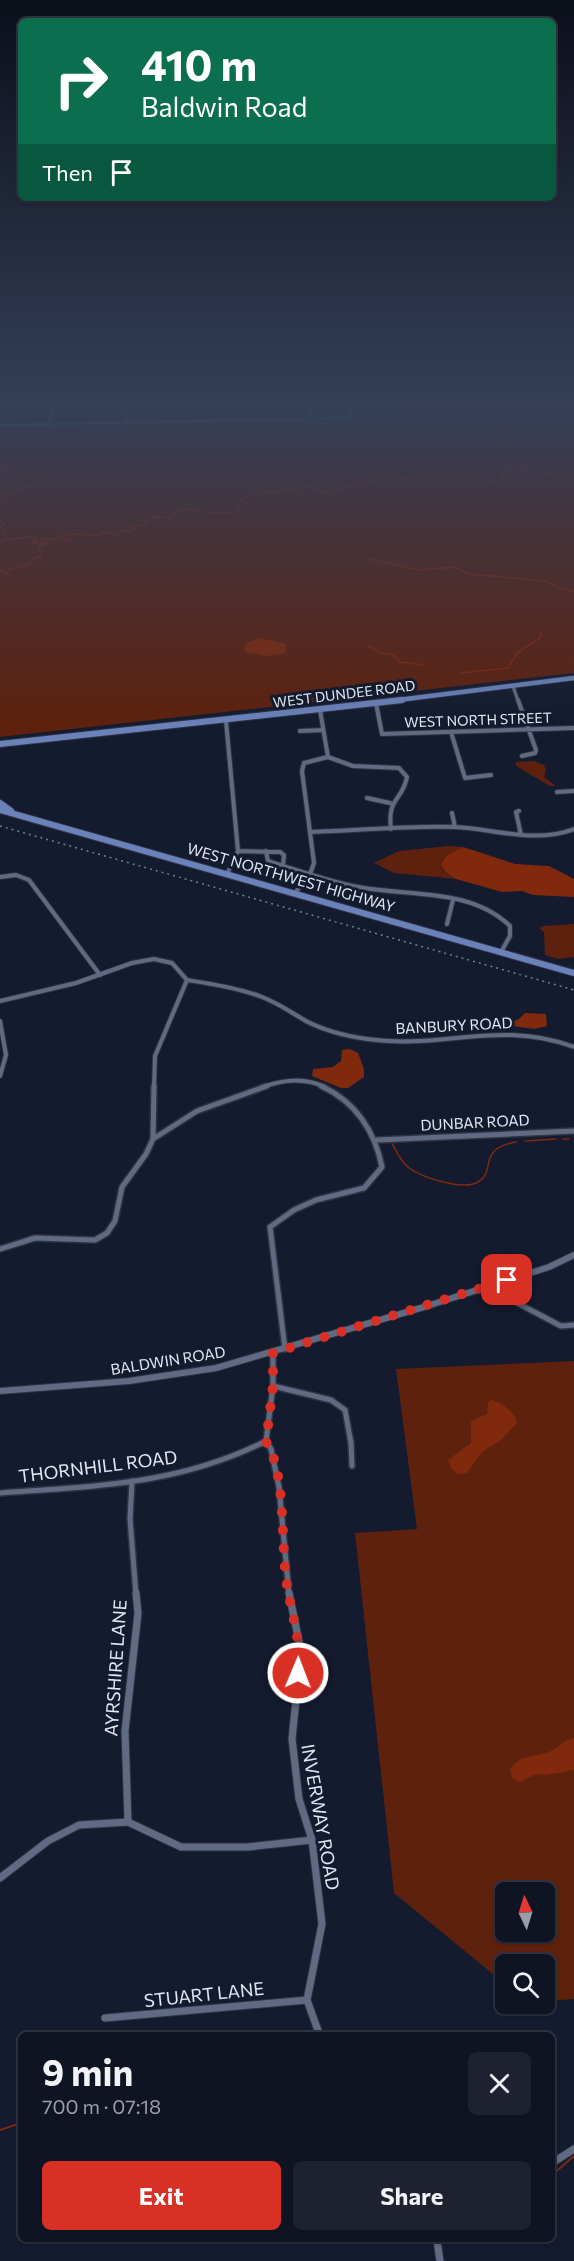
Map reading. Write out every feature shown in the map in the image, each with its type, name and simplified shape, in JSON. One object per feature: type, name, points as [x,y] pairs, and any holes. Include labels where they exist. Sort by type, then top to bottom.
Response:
[{"type":"main road","name":"WEST DUNDEE ROAD","points":[[0,744],[226,721],[574,678]]},
{"type":"main road","name":"WEST DUNDEE ROAD","points":[[0,748],[117,732]]},
{"type":"main road","points":[[0,803],[18,816]]},
{"type":"main road","name":"WEST NORTHWEST HIGHWAY","points":[[0,810],[574,973]]},
{"type":"street","points":[[513,686],[536,750],[535,753],[522,756]]},
{"type":"street","name":"WEST NORTH STREET","points":[[376,703],[382,734],[574,728]]},
{"type":"street","points":[[320,710],[328,757]]},
{"type":"street","points":[[226,721],[238,851],[227,874]]},
{"type":"street","points":[[300,731],[323,730]]},
{"type":"street","points":[[451,732],[465,778],[491,776]]},
{"type":"street","points":[[295,893],[310,874],[314,863],[304,763],[328,757],[336,762],[352,766],[399,768],[407,777],[406,783],[390,803],[388,816],[391,829]]},
{"type":"street","points":[[557,792],[574,791]]},
{"type":"street","points":[[368,798],[390,803]]},
{"type":"street","points":[[519,811],[516,812],[521,835]]},
{"type":"street","points":[[452,813],[455,827]]},
{"type":"street","points":[[311,832],[455,827],[521,835],[559,834],[574,829]]},
{"type":"street","points":[[238,851],[280,852],[284,855],[283,866]]},
{"type":"street","points":[[266,851],[268,861],[364,889],[401,892],[481,905],[506,920],[510,926],[510,936],[501,952]]},
{"type":"street","points":[[0,877],[16,875],[29,880],[100,975]]},
{"type":"street","points":[[447,924],[453,900]]},
{"type":"street","points":[[0,1001],[24,993],[77,983],[142,961],[165,960],[180,967],[187,980],[155,1056],[153,1139],[146,1154],[122,1187],[116,1221],[107,1233],[95,1240],[35,1238],[0,1249]]},
{"type":"street","name":"BANBURY ROAD","points":[[187,980],[224,985],[263,997],[323,1028],[381,1041],[435,1042],[501,1034],[532,1034],[558,1039],[574,1047]]},
{"type":"street","points":[[0,1021],[6,1055],[0,1076]]},
{"type":"street","points":[[153,1139],[187,1116],[263,1087],[292,1080],[322,1085],[338,1094],[363,1120],[377,1140],[382,1167],[364,1188],[316,1200],[294,1210],[270,1227],[285,1349]]},
{"type":"street","name":"DUNBAR ROAD","points":[[377,1140],[574,1131]]},
{"type":"street","name":"BALDWIN ROAD","points":[[0,1391],[169,1376],[216,1368],[273,1353],[487,1287],[549,1267],[574,1255]]},
{"type":"street","points":[[487,1287],[561,1326],[574,1324]]},
{"type":"street","name":"INVERWAY ROAD","points":[[273,1353],[273,1386],[266,1442],[271,1449],[279,1487],[286,1579],[301,1651],[292,1739],[299,1799],[312,1840],[322,1924],[307,2000]]},
{"type":"street","points":[[273,1386],[331,1400],[345,1410],[351,1443],[352,1466]]},
{"type":"street","name":"THORNHILL ROAD","points":[[0,1493],[132,1481],[198,1469],[229,1459],[266,1442]]},
{"type":"street","name":"AYRSHIRE LANE","points":[[128,1822],[125,1731],[138,1613],[130,1519],[132,1481]]},
{"type":"street","points":[[0,1878],[48,1841],[79,1825],[128,1822],[181,1847],[248,1847],[312,1840]]},
{"type":"street","points":[[307,2000],[319,2032]]},
{"type":"street","name":"STUART LANE","points":[[105,2018],[307,2000]]},
{"type":"street","points":[[555,2161],[574,2149]]},
{"type":"street","points":[[437,2242],[440,2261]]},
{"type":"shaded area","points":[[0,513],[574,513],[574,673],[0,737]]},
{"type":"shaded area","points":[[260,638],[286,644],[286,653],[268,656],[245,652],[244,648],[248,642]]},
{"type":"shaded area","points":[[534,761],[544,765],[546,770],[544,777],[556,786],[550,786],[516,766],[516,762]]},
{"type":"shaded area","points":[[449,846],[464,847],[447,855],[441,865],[444,872],[456,879],[394,873],[374,863],[399,851]]},
{"type":"shaded area","points":[[463,847],[515,864],[549,866],[574,879],[574,897],[533,895],[522,891],[502,892],[456,879],[445,872],[441,865],[447,855]]},
{"type":"shaded area","points":[[574,924],[574,957],[558,959],[545,955],[544,932],[539,928]]},
{"type":"shaded area","points":[[525,1013],[546,1014],[547,1026],[534,1029],[506,1025],[519,1019]]},
{"type":"shaded area","points":[[350,1049],[358,1053],[364,1069],[364,1077],[348,1088],[341,1088],[312,1076],[313,1069],[333,1067],[341,1061],[342,1050]]},
{"type":"shaded area","points":[[574,1361],[574,1999],[555,2000],[555,1954],[495,1954],[495,1976],[394,1893],[355,1533],[417,1529],[396,1369]]},
{"type":"shaded area","points":[[492,1400],[508,1409],[517,1423],[501,1440],[482,1452],[467,1473],[458,1474],[451,1468],[448,1460],[471,1443],[471,1421],[487,1414],[488,1402]]},
{"type":"shaded area","points":[[574,1738],[574,1770],[546,1775],[536,1774],[520,1782],[512,1778],[510,1769],[514,1764],[530,1756],[548,1752]]},
{"type":"waterway","points":[[39,543],[43,539],[50,538],[51,541],[60,536],[64,538],[64,541],[71,539],[66,535],[69,534],[99,535],[105,532],[117,535],[124,530],[130,532],[134,529],[129,526],[146,525],[146,521],[152,519],[153,516],[159,518],[164,516],[168,519],[175,513]]},
{"type":"waterway","points":[[212,513],[226,513]]},
{"type":"waterway","points":[[0,520],[4,523],[0,528],[5,529],[4,533],[9,539]]},
{"type":"waterway","points":[[0,540],[32,537],[36,538],[36,541],[31,543],[39,543]]},
{"type":"waterway","points":[[0,570],[7,574],[9,569],[31,564],[32,559],[42,556],[39,551],[41,550],[37,547],[50,543],[39,543]]},
{"type":"waterway","points":[[368,559],[420,570],[454,567],[470,574],[544,581],[557,587]]},
{"type":"waterway","points":[[560,588],[574,591]]},
{"type":"waterway","points":[[461,673],[508,668],[517,653],[540,638],[541,631]]},
{"type":"waterway","points":[[367,645],[380,653],[392,654],[400,662],[423,665]]},
{"type":"waterway","points":[[525,1141],[556,1139]]},
{"type":"waterway","points":[[563,1139],[569,1139]]},
{"type":"waterway","points":[[392,1143],[402,1161],[413,1170],[441,1182],[462,1185],[478,1182],[486,1172],[491,1155],[504,1145],[516,1142]]},
{"type":"waterway","points":[[0,2130],[18,2124]]},
{"type":"waterway","points":[[555,2172],[574,2156]]},
{"type":"railway","points":[[0,826],[574,990]]},
{"type":"route","points":[[298,1673],[301,1651],[286,1579],[279,1487],[271,1449],[266,1442],[273,1386],[273,1353],[507,1280]]}]
